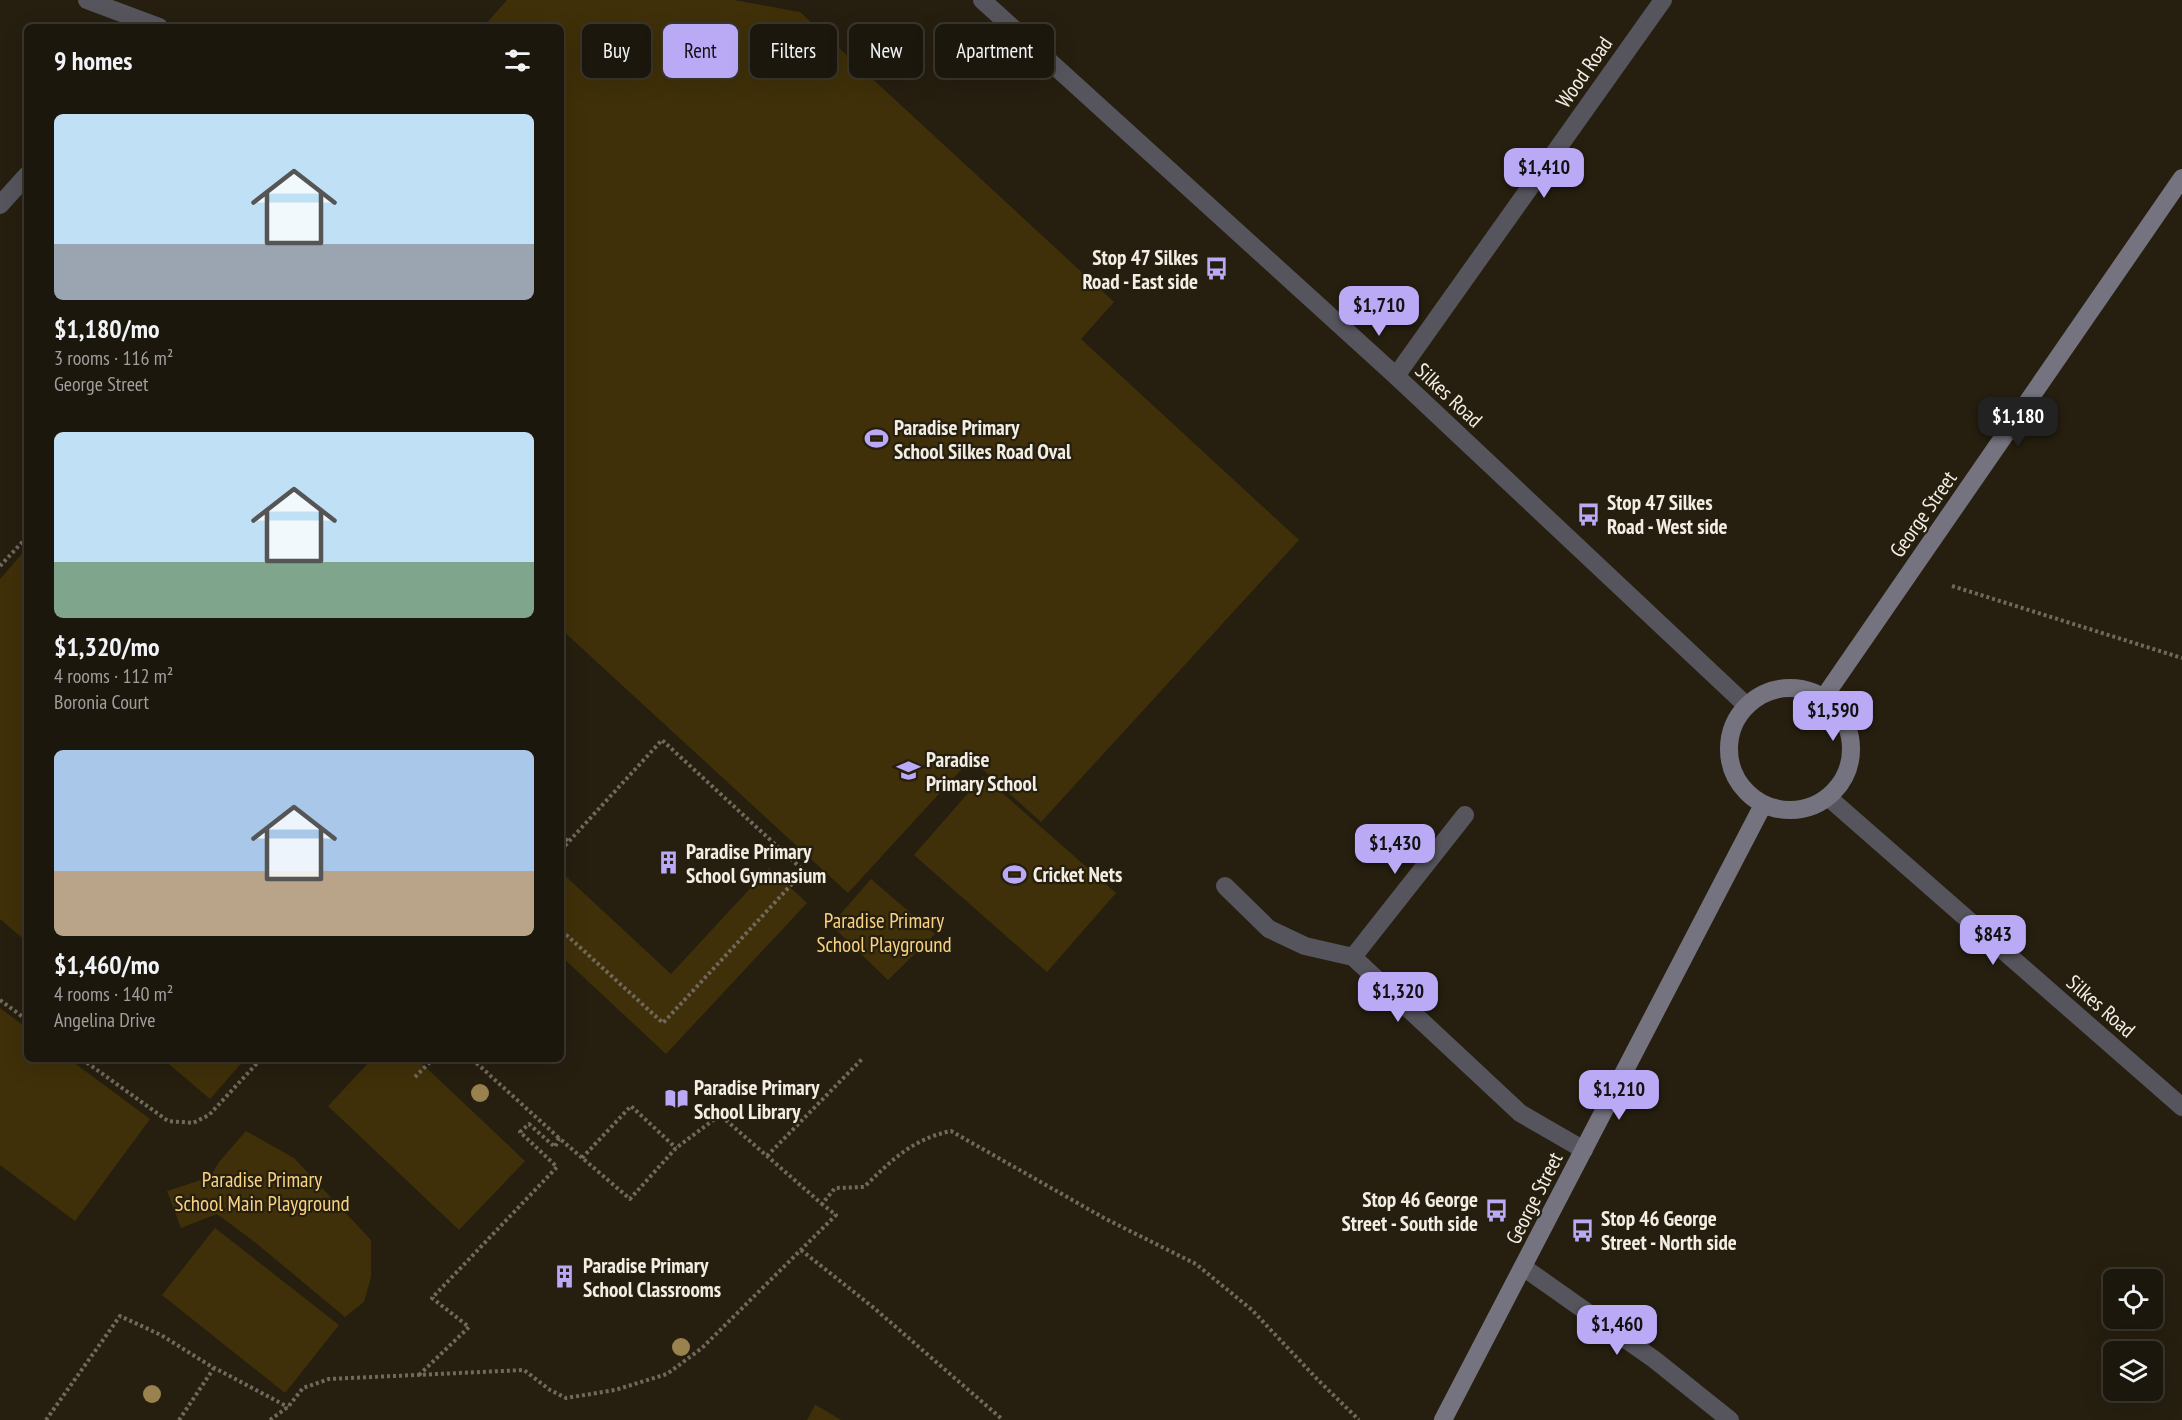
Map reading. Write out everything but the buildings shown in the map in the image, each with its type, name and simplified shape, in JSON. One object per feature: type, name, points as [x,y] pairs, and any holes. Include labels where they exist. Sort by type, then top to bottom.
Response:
[{"type":"street","points":[[87,0],[151,24]]},
{"type":"street","name":"Silkes Road","points":[[982,0],[1396,376],[1747,705]]},
{"type":"street","name":"Wood Road","points":[[1396,376],[1663,0]]},
{"type":"street","points":[[0,205],[24,178]]},
{"type":"street","name":"George Street","points":[[1824,698],[2182,178]]},
{"type":"street","points":[[1783,688],[1804,689],[1824,698],[1843,716],[1851,735],[1851,757],[1845,777],[1829,798],[1804,809],[1783,811],[1763,805],[1747,794],[1735,776],[1729,756],[1731,734],[1747,705],[1762,695],[1783,688]]},
{"type":"street","name":"Silkes Road","points":[[1829,798],[2182,1107]]},
{"type":"street","name":"George Street","points":[[1443,1420],[1763,805]]},
{"type":"street","points":[[1353,957],[1465,816]]},
{"type":"street","points":[[1225,886],[1269,929],[1305,946],[1353,957],[1520,1113],[1584,1150]]},
{"type":"street","points":[[1523,1267],[1655,1360],[1730,1420]]},
{"type":"path","points":[[0,566],[24,540]]},
{"type":"path","points":[[1952,586],[2182,658]]},
{"type":"path","points":[[564,847],[662,740],[804,871],[663,1023],[564,933]]},
{"type":"path","points":[[564,838],[569,843]]},
{"type":"path","points":[[0,1000],[24,1018]]},
{"type":"path","points":[[767,1156],[863,1058]]},
{"type":"path","points":[[86,1062],[168,1121],[193,1123],[210,1115],[258,1062]]},
{"type":"path","points":[[415,1077],[430,1062]]},
{"type":"path","points":[[270,1420],[288,1407],[303,1388],[329,1379],[524,1370],[550,1390],[566,1398],[615,1390],[667,1374],[702,1348],[836,1215],[720,1115],[676,1148],[630,1199],[475,1062]]},
{"type":"path","points":[[582,1158],[631,1106],[676,1148]]},
{"type":"path","points":[[419,1375],[470,1327],[432,1298],[557,1167],[520,1132],[529,1124],[555,1147],[559,1138]]},
{"type":"path","points":[[822,1204],[835,1188],[864,1187],[896,1156],[930,1136],[951,1131],[1104,1218],[1196,1264],[1252,1310],[1359,1420]]},
{"type":"path","points":[[801,1250],[874,1308],[1003,1420]]},
{"type":"path","points":[[46,1420],[120,1316],[161,1335],[214,1368],[288,1407]]},
{"type":"path","points":[[179,1420],[214,1368]]},
{"type":"green space","name":"Paradise Primary School Silkes Road Oval","points":[[507,0],[734,0],[800,12],[813,24],[750,24],[750,78],[837,78],[837,46],[849,57],[849,78],[871,78],[1114,302],[1081,339],[1299,540],[1041,822],[971,759],[848,893],[564,632],[564,24],[486,24]]},
{"type":"green space","points":[[24,551],[24,939],[0,919],[0,579]]},
{"type":"green space","name":"Cricket Nets","points":[[983,776],[1116,893],[1047,972],[914,855]]},
{"type":"green space","points":[[769,868],[807,903],[666,1054],[564,959],[564,875],[671,974]]},
{"type":"green space","name":"Paradise Primary School Playground","points":[[871,879],[935,934],[888,980],[831,925]]},
{"type":"green space","points":[[0,1008],[24,1026],[24,1062],[73,1062],[150,1119],[75,1221],[0,1165]]},
{"type":"green space","points":[[167,1062],[242,1062],[210,1099]]},
{"type":"green space","points":[[369,1062],[420,1062],[525,1161],[459,1230],[328,1106]]},
{"type":"green space","name":"Paradise Primary School Main Playground","points":[[246,1131],[294,1158],[371,1240],[371,1277],[364,1302],[345,1317],[256,1243],[217,1214],[181,1228],[167,1191],[210,1177],[219,1162]]},
{"type":"green space","points":[[215,1228],[339,1325],[285,1393],[162,1295]]},
{"type":"green space","points":[[816,1405],[841,1420],[807,1420]]},
{"type":"place","name":"Stop 47 Silkes Road - East side","points":[[1216,269]]},
{"type":"place","name":"Paradise Primary School Silkes Road Oval","points":[[876,439]]},
{"type":"place","name":"Stop 47 Silkes Road - West side","points":[[1589,514]]},
{"type":"place","name":"Paradise Primary School","points":[[908,771]]},
{"type":"place","name":"Paradise Primary School Gymnasium","points":[[668,863]]},
{"type":"place","name":"Cricket Nets","points":[[1015,874]]},
{"type":"place","name":"Paradise Primary School Library","points":[[676,1099]]},
{"type":"place","name":"Stop 46 George Street - South side","points":[[1496,1211]]},
{"type":"place","name":"Stop 46 George Street - North side","points":[[1583,1230]]},
{"type":"place","name":"Paradise Primary School Classrooms","points":[[565,1277]]}]
